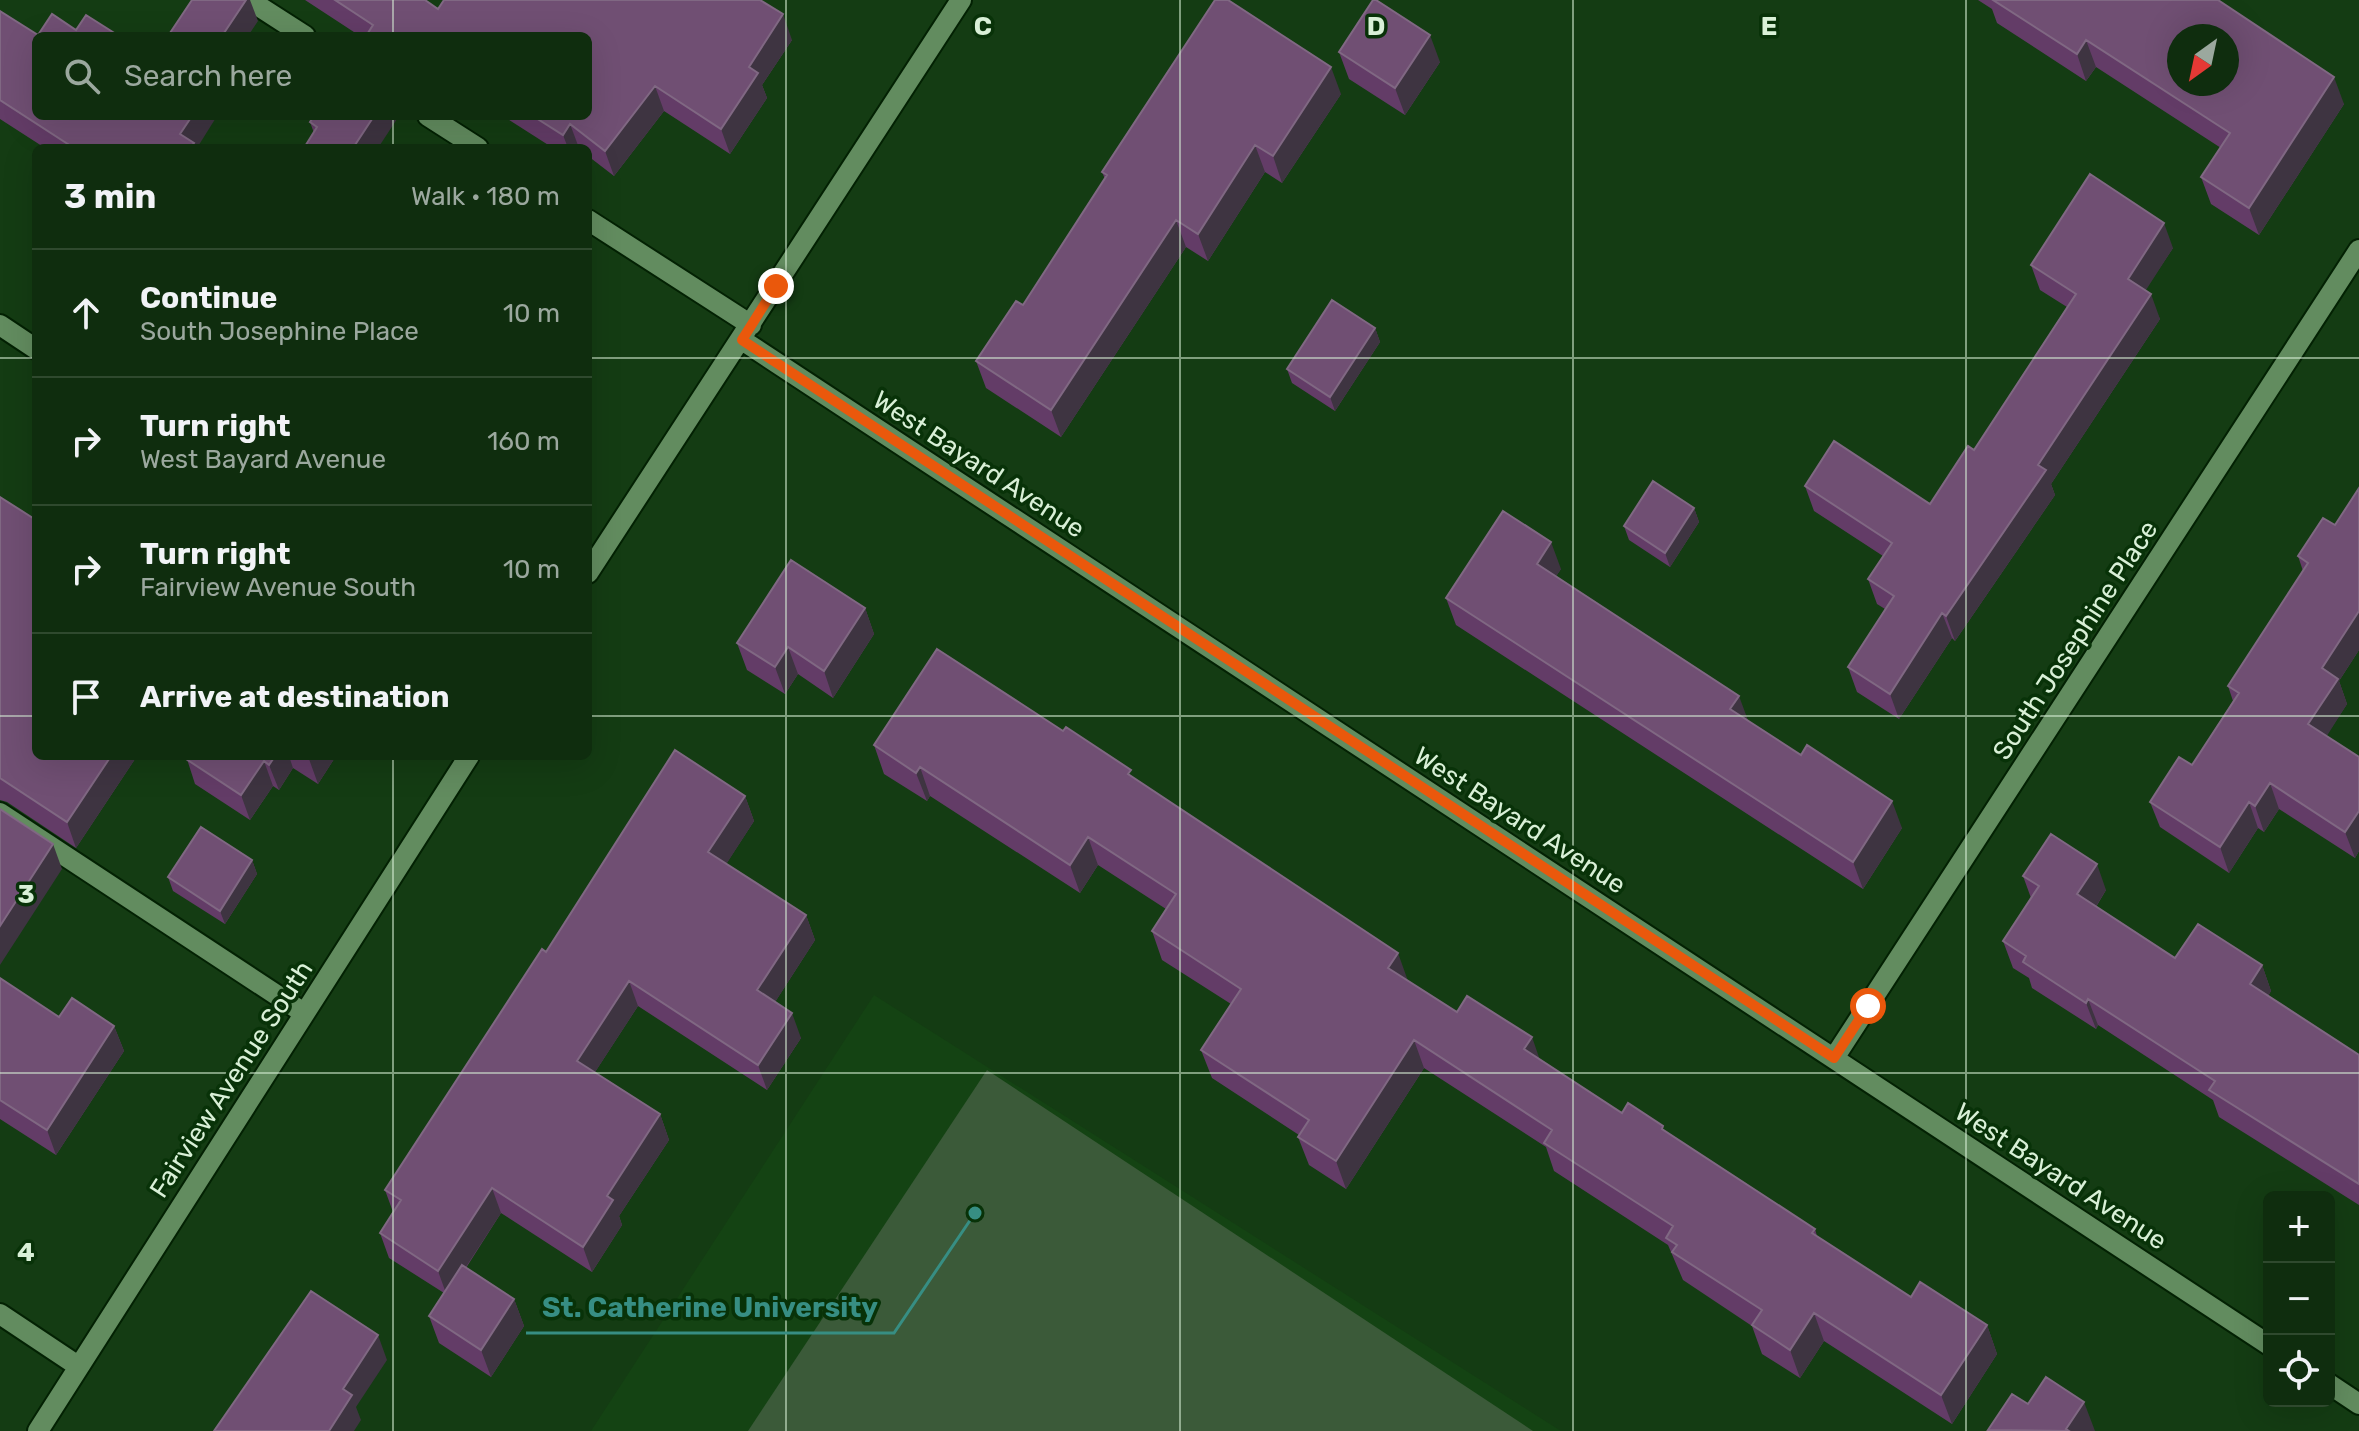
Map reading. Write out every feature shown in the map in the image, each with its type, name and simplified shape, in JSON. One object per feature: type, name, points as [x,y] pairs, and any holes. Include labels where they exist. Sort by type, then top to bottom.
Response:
[{"type":"street","points":[[249,0],[299,32]]},
{"type":"street","points":[[592,567],[961,0]]},
{"type":"street","points":[[434,120],[472,144]]},
{"type":"street","name":"West Bayard Avenue","points":[[592,223],[746,333],[2263,1341]]},
{"type":"street","name":"South Josephine Place","points":[[1834,1058],[2359,250]]},
{"type":"street","points":[[0,325],[32,346]]},
{"type":"street","name":"Fairview Avenue South","points":[[38,1431],[466,760]]},
{"type":"street","points":[[0,813],[304,1013]]},
{"type":"street","points":[[0,1314],[78,1366]]},
{"type":"street","points":[[2335,1388],[2359,1404]]},
{"type":"shaded area","points":[[874,995],[1561,1431],[591,1431]]},
{"type":"shaded area","points":[[987,1070],[1533,1431],[748,1431]]},
{"type":"building","points":[[192,0],[246,0],[225,32],[171,32]]},
{"type":"building","points":[[335,0],[425,0],[438,9],[444,0],[760,0],[783,14],[749,67],[758,73],[721,129],[655,86],[605,151],[570,124],[563,135],[539,120],[592,120],[592,32],[369,32],[373,25]]},
{"type":"building","points":[[1215,0],[1228,0],[1331,67],[1273,156],[1255,145],[1198,234],[1176,220],[1051,410],[976,361],[1016,301],[1023,305],[1107,175],[1102,172]]},
{"type":"building","points":[[1373,0],[1430,35],[1395,88],[1339,52]]},
{"type":"building","points":[[1993,0],[2218,0],[2334,77],[2249,208],[2201,177],[2230,133],[2173,96],[2239,96],[2239,24],[2167,24],[2167,92],[2086,40],[2077,54]]},
{"type":"building","points":[[0,11],[33,32],[32,120],[189,120],[180,134],[194,143],[68,144],[0,100]]},
{"type":"building","points":[[52,14],[76,30],[86,15],[113,32],[40,32]]},
{"type":"building","points":[[371,120],[356,144],[306,144],[317,127],[310,122]]},
{"type":"building","points":[[2090,174],[2164,223],[2128,279],[2151,294],[2038,465],[2046,470],[1946,616],[1942,613],[1890,694],[1848,667],[1894,596],[1868,579],[1892,543],[1805,486],[1834,441],[1930,504],[1968,446],[1974,450],[2076,294],[2031,265]]},
{"type":"building","points":[[1332,300],[1375,328],[1330,397],[1287,369]]},
{"type":"building","points":[[1653,481],[1694,508],[1665,553],[1624,526]]},
{"type":"building","points":[[2359,488],[2359,611],[2322,668],[2338,679],[2308,724],[2359,757],[2359,811],[2345,832],[2270,783],[2255,806],[2249,802],[2220,847],[2150,802],[2179,757],[2192,765],[2239,693],[2228,686],[2308,563],[2298,556],[2323,518],[2335,525]]},
{"type":"building","points":[[0,497],[32,517],[32,760],[108,760],[67,822],[0,778]]},
{"type":"building","points":[[1503,511],[1551,542],[1537,564],[1739,696],[1730,709],[1801,755],[1807,745],[1892,801],[1853,862],[1446,598]]},
{"type":"building","points":[[791,560],[865,608],[824,671],[788,647],[775,667],[737,643]]},
{"type":"building","points":[[937,649],[1063,731],[1066,727],[1131,770],[1128,774],[1398,953],[1388,968],[1457,1012],[1467,996],[1532,1037],[1524,1049],[1622,1113],[1628,1103],[1663,1126],[1662,1129],[1815,1229],[1812,1233],[1911,1297],[1920,1282],[1987,1325],[1941,1395],[1814,1313],[1790,1350],[1752,1325],[1762,1310],[1672,1252],[1677,1245],[1666,1238],[1673,1226],[1544,1143],[1552,1130],[1414,1040],[1336,1161],[1298,1137],[1309,1120],[1201,1050],[1241,989],[1152,931],[1176,894],[1088,837],[1070,865],[920,767],[916,773],[874,745]]},
{"type":"building","points":[[675,750],[745,796],[708,852],[806,915],[757,990],[792,1013],[758,1065],[629,981],[577,1061],[660,1114],[607,1196],[613,1200],[583,1247],[492,1188],[438,1271],[380,1233],[401,1200],[385,1190],[542,949],[546,952]]},
{"type":"building","points":[[188,760],[272,760],[269,765],[264,761],[241,795]]},
{"type":"building","points":[[0,809],[53,844],[0,926]]},
{"type":"building","points":[[201,827],[252,860],[220,911],[168,877]]},
{"type":"building","points":[[2051,834],[2097,864],[2077,894],[2175,958],[2198,924],[2262,965],[2250,984],[2359,1055],[2359,1184],[2209,1090],[2215,1081],[2088,999],[2086,1003],[2023,962],[2026,956],[2003,941],[2039,886],[2023,876]]},
{"type":"building","points":[[0,978],[59,1017],[72,998],[114,1026],[47,1130],[0,1100]]},
{"type":"building","points":[[462,1265],[514,1299],[481,1350],[429,1316]]},
{"type":"building","points":[[311,1291],[378,1335],[343,1389],[352,1395],[329,1431],[214,1431]]},
{"type":"building","points":[[2046,1377],[2084,1402],[2066,1429],[2069,1431],[1988,1430],[2012,1394],[2028,1404]]},
{"type":"place","name":"St. Catherine University","points":[[975,1213]]},
{"type":"route","points":[[776,286],[742,340],[1834,1058],[1868,1006]]}]
